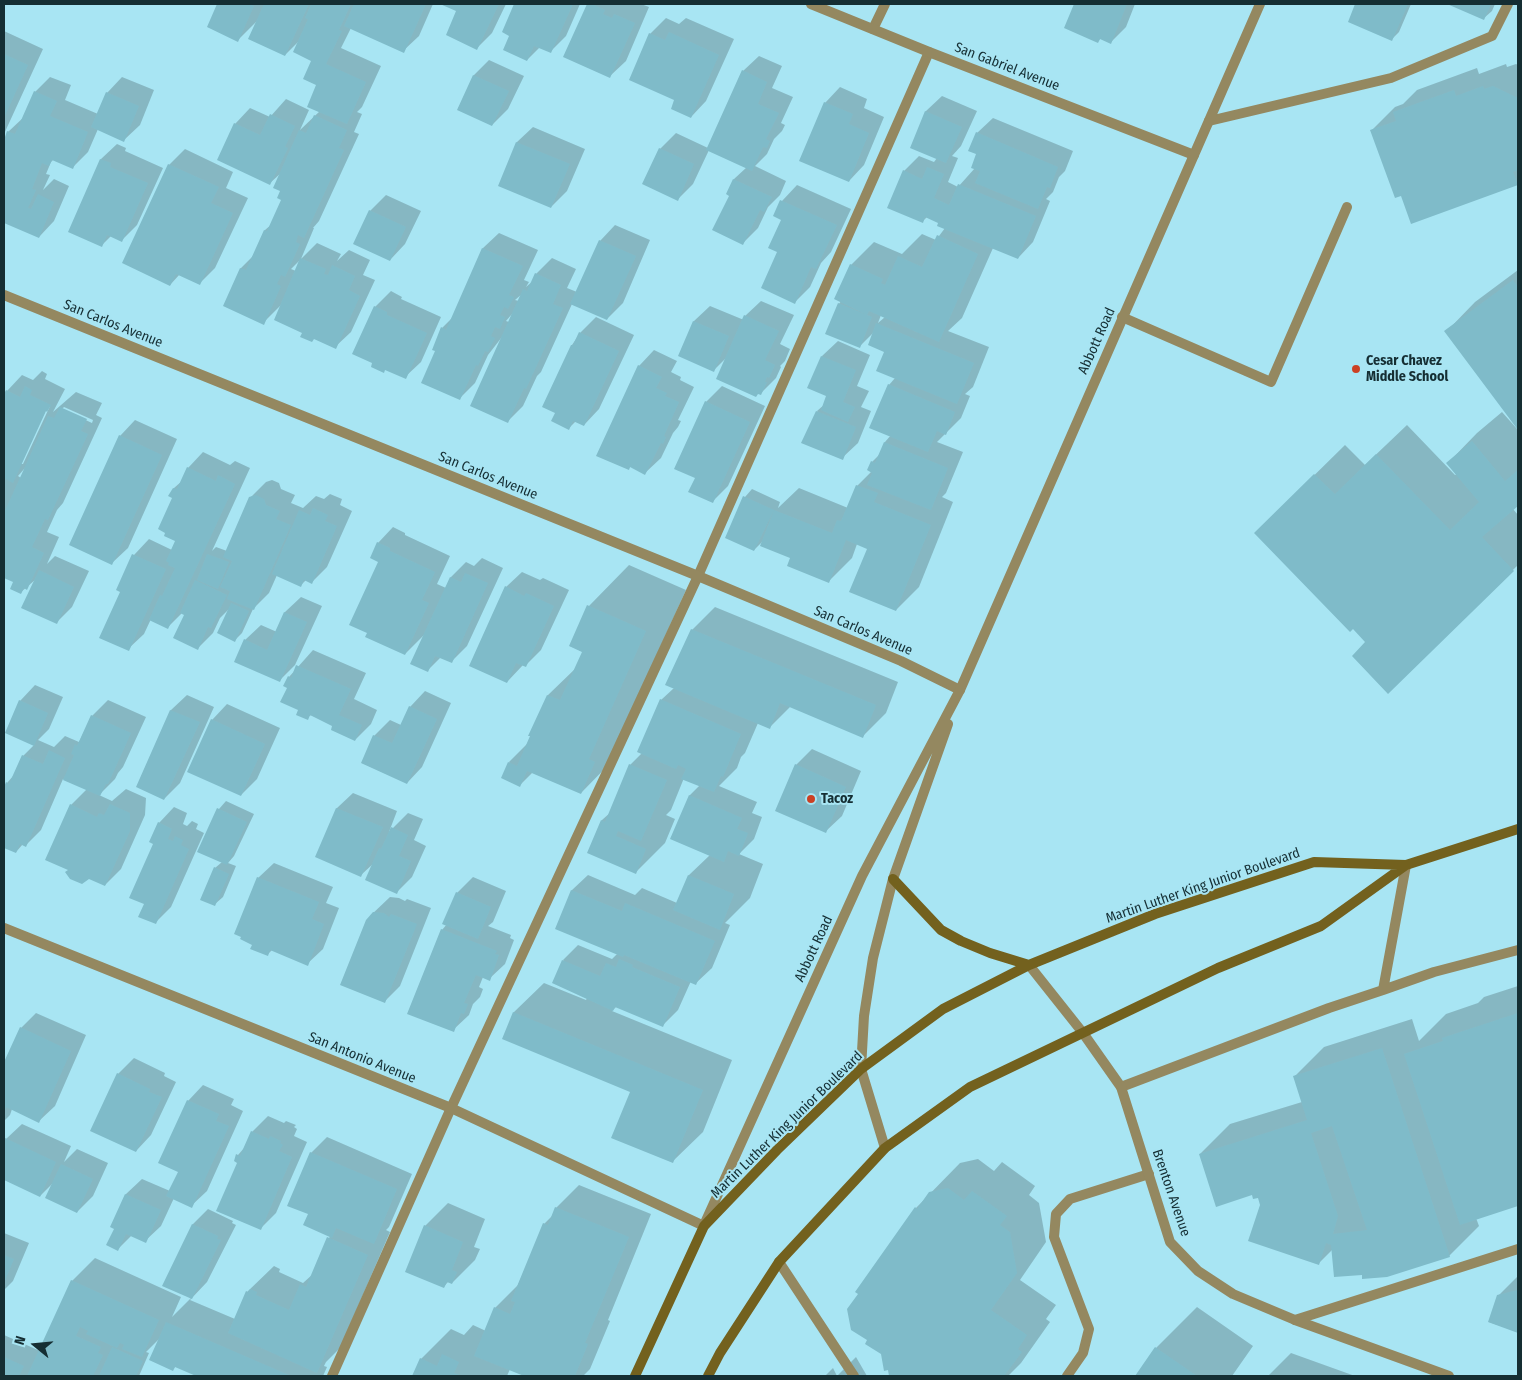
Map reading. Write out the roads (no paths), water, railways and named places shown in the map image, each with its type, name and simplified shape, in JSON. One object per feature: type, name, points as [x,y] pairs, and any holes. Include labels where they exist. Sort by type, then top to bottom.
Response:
[{"type":"main road","name":"Martin Luther King Junior Boulevard","points":[[708,1376],[720,1353],[778,1262],[885,1148],[970,1087],[1218,968],[1321,926],[1406,865],[1518,829]]},
{"type":"main road","name":"Martin Luther King Junior Boulevard","points":[[636,1376],[704,1226],[777,1150],[861,1069],[943,1009],[1029,965],[1155,914],[1314,862],[1406,865]]},
{"type":"main road","points":[[893,879],[941,930],[990,953],[1029,965]]},
{"type":"street","name":"San Gabriel Avenue","points":[[811,4],[1194,155]]},
{"type":"street","points":[[873,29],[885,4]]},
{"type":"street","name":"Abbott Road","points":[[885,1148],[861,1069],[865,1007],[873,958],[893,879],[960,690],[1260,4]]},
{"type":"street","points":[[1209,120],[1391,78],[1492,36],[1508,4]]},
{"type":"street","points":[[332,1376],[451,1108],[698,576],[929,52]]},
{"type":"street","points":[[1122,317],[1271,382],[1346,207]]},
{"type":"street","name":"San Carlos Avenue","points":[[4,294],[698,576],[901,661],[960,690]]},
{"type":"street","name":"Abbott Road","points":[[704,1226],[862,876],[960,690]]},
{"type":"street","points":[[1383,990],[1406,865]]},
{"type":"street","name":"San Antonio Avenue","points":[[4,928],[451,1108],[704,1226]]},
{"type":"street","points":[[1121,1087],[1329,1008],[1434,972],[1518,950]]},
{"type":"street","name":"Brenton Avenue","points":[[1029,965],[1083,1033],[1121,1087],[1170,1242],[1198,1271],[1233,1294],[1295,1320],[1449,1376]]},
{"type":"street","points":[[1067,1376],[1083,1352],[1089,1329],[1054,1237],[1056,1214],[1070,1199],[1148,1174]]},
{"type":"street","points":[[1295,1320],[1518,1249]]},
{"type":"street","points":[[778,1262],[854,1376]]},
{"type":"place","name":"Cesar Chavez Middle School","points":[[1356,369]]},
{"type":"place","name":"Tacoz","points":[[811,799]]}]
